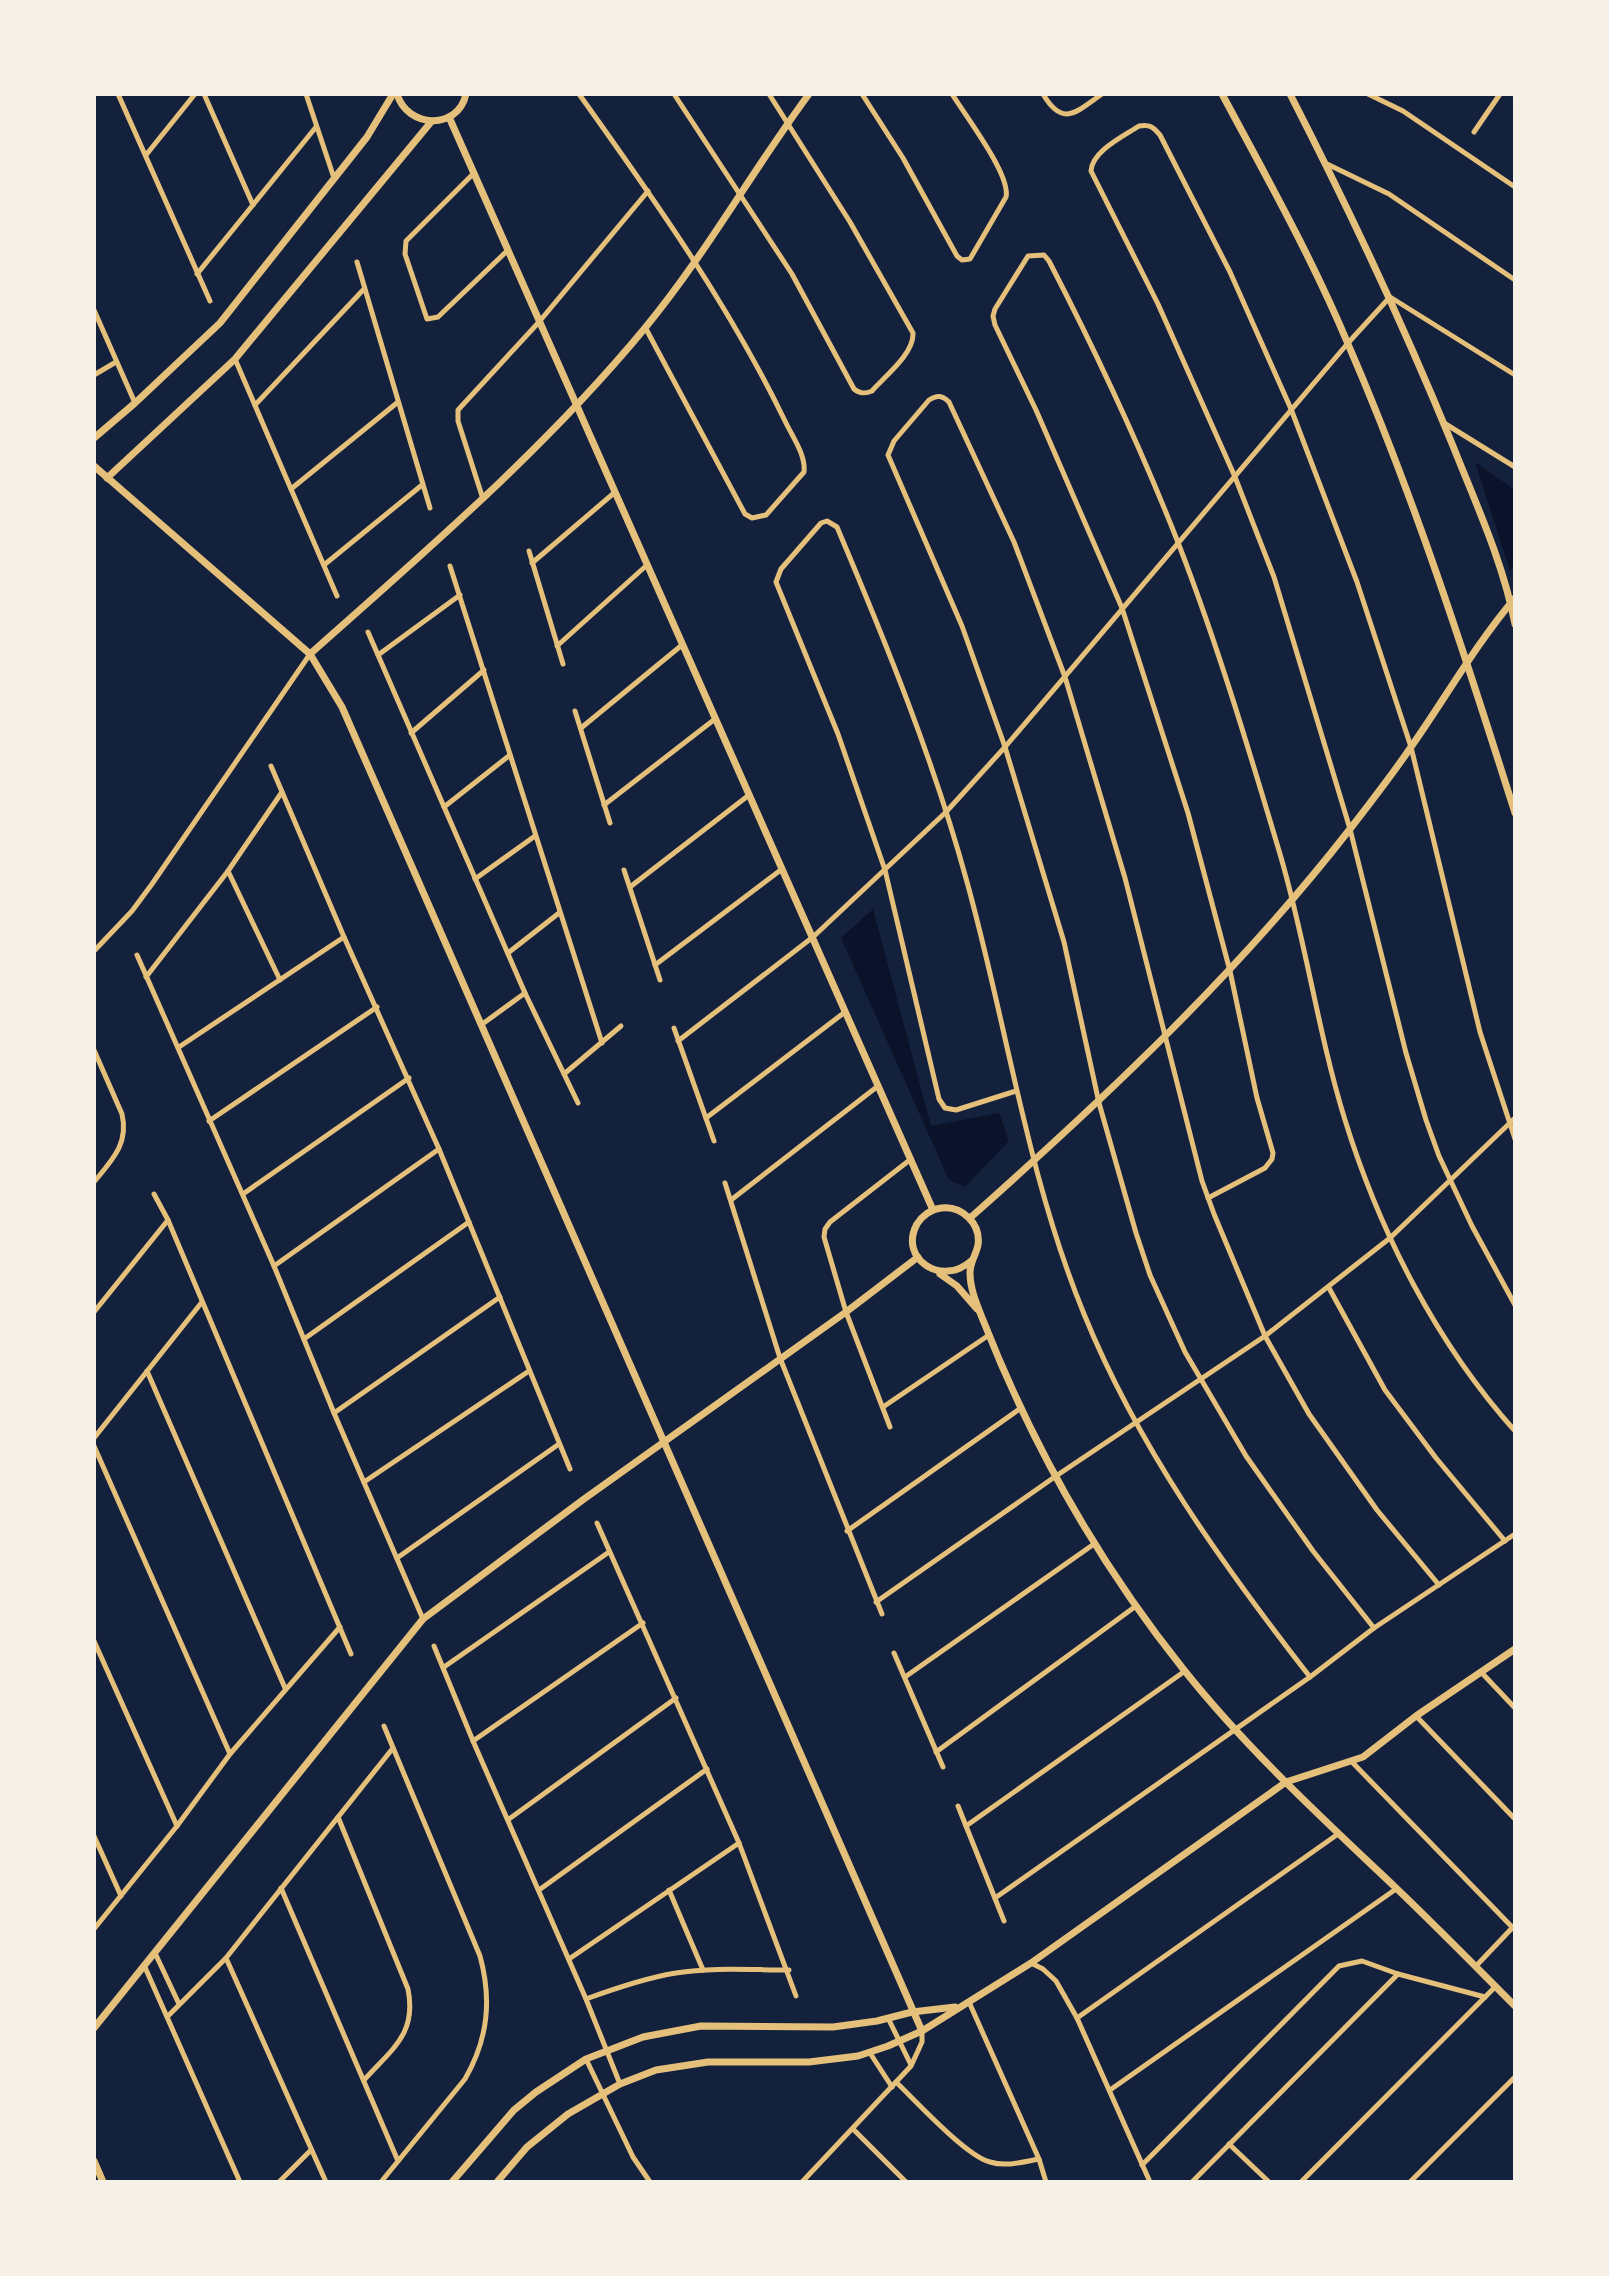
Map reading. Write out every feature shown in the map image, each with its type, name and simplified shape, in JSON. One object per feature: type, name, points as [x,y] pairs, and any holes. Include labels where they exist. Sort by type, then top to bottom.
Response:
[{"type":"street","points":[[118,94],[210,301]]},
{"type":"street","points":[[145,156],[195,94]]},
{"type":"street","points":[[204,94],[253,205]]},
{"type":"street","points":[[306,94],[334,179]]},
{"type":"street","points":[[94,438],[220,323],[367,137],[395,94],[407,112],[431,122],[449,117],[458,110],[466,94]]},
{"type":"street","points":[[579,94],[696,264],[776,402],[805,464],[799,479],[766,515],[752,518],[745,514],[645,327]]},
{"type":"street","points":[[674,94],[792,274],[854,389],[859,393],[872,391],[908,350],[913,333],[850,222],[769,94]]},
{"type":"street","points":[[94,951],[132,911],[152,884],[310,654],[483,500],[576,406],[696,264],[788,121],[809,94]]},
{"type":"street","points":[[862,94],[962,260],[970,259],[1008,189],[1002,173],[952,94]]},
{"type":"street","points":[[1043,94],[1055,112],[1064,115],[1075,113],[1102,94]]},
{"type":"street","points":[[1222,94],[1281,205],[1348,343],[1468,661],[1515,813]]},
{"type":"street","points":[[1290,94],[1390,297],[1513,600],[1515,624]]},
{"type":"street","points":[[1368,94],[1403,111],[1515,187]]},
{"type":"street","points":[[1474,132],[1500,94]]},
{"type":"street","points":[[449,117],[933,1210]]},
{"type":"street","points":[[107,478],[235,359],[431,122]]},
{"type":"street","points":[[1515,1139],[1480,1032],[1411,747],[1357,582],[1291,409],[1230,272],[1154,127],[1146,124],[1139,126],[1097,156],[1091,163],[1094,178],[1158,304],[1235,477],[1274,577],[1350,829],[1412,1076],[1430,1132],[1451,1182],[1515,1305]]},
{"type":"street","points":[[197,274],[316,127]]},
{"type":"street","points":[[1326,163],[1389,194],[1515,280]]},
{"type":"street","points":[[473,174],[406,241],[405,254],[427,319],[438,317],[508,250]]},
{"type":"street","points":[[483,500],[458,421],[458,410],[539,322],[648,191]]},
{"type":"street","points":[[1208,1198],[1265,1168],[1272,1159],[1271,1145],[1257,1098],[1230,971],[1188,813],[1122,608],[1061,466],[995,325],[995,309],[1028,256],[1044,255],[1086,332],[1178,544],[1238,715],[1294,899],[1345,1121],[1390,1238],[1467,1375],[1515,1431]]},
{"type":"street","points":[[357,262],[430,508]]},
{"type":"street","points":[[255,405],[365,289]]},
{"type":"street","points":[[678,1041],[813,937],[946,812],[1390,297]]},
{"type":"street","points":[[1390,297],[1515,375]]},
{"type":"street","points":[[94,310],[135,403]]},
{"type":"street","points":[[235,359],[337,596]]},
{"type":"street","points":[[94,375],[116,362]]},
{"type":"street","points":[[1374,1628],[1276,1500],[1200,1379],[1150,1275],[1099,1103],[1064,942],[1005,747],[962,626],[890,463],[889,448],[936,395],[943,396],[949,402],[1014,542],[1065,677],[1125,878],[1208,1198],[1265,1336],[1309,1414],[1342,1464],[1439,1585]]},
{"type":"street","points":[[291,489],[398,402]]},
{"type":"street","points":[[1443,422],[1515,467]]},
{"type":"street","points":[[94,466],[310,654],[342,707],[922,2031],[922,2042],[911,2066],[802,2182]]},
{"type":"street","points":[[323,565],[422,485]]},
{"type":"street","points":[[532,563],[614,493]]},
{"type":"street","points":[[1016,1091],[956,1110],[950,1111],[942,1105],[885,870],[838,734],[776,582],[781,569],[821,523],[833,522],[886,643],[946,812],[990,969],[1033,1162],[1083,1313],[1136,1423],[1210,1544],[1310,1677]]},
{"type":"street","points":[[529,551],[563,664]]},
{"type":"street","points":[[557,646],[647,565]]},
{"type":"street","points":[[450,566],[602,1043]]},
{"type":"street","points":[[378,655],[460,595]]},
{"type":"street","points":[[970,1218],[1099,1103],[1230,971],[1294,899],[1411,747],[1513,600]]},
{"type":"street","points":[[368,632],[525,993],[578,1103]]},
{"type":"street","points":[[581,728],[682,645]]},
{"type":"street","points":[[411,733],[484,670]]},
{"type":"street","points":[[575,711],[610,823]]},
{"type":"street","points":[[604,805],[715,719]]},
{"type":"street","points":[[444,807],[510,755]]},
{"type":"street","points":[[271,766],[344,937],[409,1078],[570,1469]]},
{"type":"street","points":[[145,977],[228,871],[282,792]]},
{"type":"street","points":[[630,887],[749,795]]},
{"type":"street","points":[[475,879],[535,836]]},
{"type":"street","points":[[655,965],[782,869]]},
{"type":"street","points":[[624,870],[660,980]]},
{"type":"street","points":[[228,871],[280,980]]},
{"type":"street","points":[[508,953],[559,913]]},
{"type":"street","points":[[179,1047],[344,937]]},
{"type":"street","points":[[137,955],[243,1194],[423,1619]]},
{"type":"street","points":[[481,1025],[525,993]]},
{"type":"street","points":[[209,1121],[377,1007]]},
{"type":"street","points":[[706,1118],[845,1012]]},
{"type":"street","points":[[564,1074],[621,1026]]},
{"type":"street","points":[[674,1028],[714,1141]]},
{"type":"street","points":[[94,1050],[125,1125],[120,1149],[94,1182]]},
{"type":"street","points":[[243,1194],[409,1078]]},
{"type":"street","points":[[731,1200],[878,1086]]},
{"type":"street","points":[[876,1602],[1056,1476],[1265,1336],[1329,1288],[1390,1238],[1515,1118]]},
{"type":"street","points":[[274,1266],[439,1149]]},
{"type":"street","points":[[890,1427],[846,1312],[825,1247],[825,1229],[911,1159]]},
{"type":"street","points":[[725,1183],[780,1358],[882,1614]]},
{"type":"street","points":[[154,1194],[168,1220],[351,1654]]},
{"type":"street","points":[[935,1271],[954,1272],[971,1261],[976,1253],[978,1235],[970,1218],[953,1208],[933,1210],[917,1224],[913,1246],[918,1257],[935,1271],[957,1286],[981,1314]]},
{"type":"street","points":[[94,1312],[168,1220]]},
{"type":"street","points":[[303,1339],[469,1222]]},
{"type":"street","points":[[94,2028],[423,1619],[918,1257]]},
{"type":"street","points":[[971,1261],[970,1284],[1022,1408],[1094,1544],[1136,1606],[1234,1729],[1338,1834],[1477,1965],[1515,2006]]},
{"type":"street","points":[[1329,1288],[1385,1390],[1505,1541]]},
{"type":"street","points":[[334,1413],[500,1297]]},
{"type":"street","points":[[94,1438],[202,1302]]},
{"type":"street","points":[[883,1407],[989,1335]]},
{"type":"street","points":[[147,1371],[285,1688]]},
{"type":"street","points":[[364,1482],[529,1371]]},
{"type":"street","points":[[847,1531],[1022,1408]]},
{"type":"street","points":[[397,1558],[559,1444]]},
{"type":"street","points":[[94,1446],[230,1754]]},
{"type":"street","points":[[597,1523],[739,1843],[789,1970],[796,1996]]},
{"type":"street","points":[[995,1898],[1310,1677],[1374,1628],[1515,1534]]},
{"type":"street","points":[[905,1677],[1094,1544]]},
{"type":"street","points":[[444,1667],[609,1552]]},
{"type":"street","points":[[936,1752],[1136,1606]]},
{"type":"street","points":[[473,1741],[643,1623]]},
{"type":"street","points":[[94,1929],[230,1754],[340,1627]]},
{"type":"street","points":[[94,1641],[177,1826]]},
{"type":"street","points":[[434,1646],[620,2084]]},
{"type":"street","points":[[497,2182],[546,2130],[602,2093],[656,2070],[684,2064],[809,2062],[870,2053],[922,2031],[1031,1963],[1286,1782],[1352,1762],[1515,1649]]},
{"type":"street","points":[[894,1653],[943,1767]]},
{"type":"street","points":[[966,1826],[1185,1671]]},
{"type":"street","points":[[1481,1672],[1515,1708]]},
{"type":"street","points":[[509,1819],[676,1698]]},
{"type":"street","points":[[1416,1716],[1515,1819]]},
{"type":"street","points":[[381,2182],[451,2100],[476,2061],[487,2019],[488,1997],[480,1956],[384,1726]]},
{"type":"street","points":[[168,2016],[226,1958],[393,1748]]},
{"type":"street","points":[[1352,1762],[1514,1928],[1477,1965]]},
{"type":"street","points":[[539,1890],[707,1769]]},
{"type":"street","points":[[958,1806],[1004,1921]]},
{"type":"street","points":[[337,1816],[408,1989],[411,2007],[410,2022],[402,2038],[364,2080]]},
{"type":"street","points":[[1077,2018],[1338,1834]]},
{"type":"street","points":[[94,1836],[121,1896]]},
{"type":"street","points":[[569,1959],[739,1843]]},
{"type":"street","points":[[280,1887],[398,2161]]},
{"type":"street","points":[[1110,2090],[1396,1889]]},
{"type":"street","points":[[669,1890],[703,1970]]},
{"type":"street","points":[[155,1952],[179,2004]]},
{"type":"street","points":[[226,1958],[326,2182]]},
{"type":"street","points":[[1142,2165],[1332,1970],[1346,1963],[1362,1961],[1485,1997]]},
{"type":"street","points":[[1031,1963],[1056,1981],[1077,2018],[1150,2182]]},
{"type":"street","points":[[144,1965],[240,2182]]},
{"type":"street","points":[[586,1999],[627,1984],[676,1973],[789,1970]]},
{"type":"street","points":[[1192,2182],[1398,1974]]},
{"type":"street","points":[[1301,2182],[1495,1987]]},
{"type":"street","points":[[968,2001],[1039,2159],[1046,2182]]},
{"type":"street","points":[[452,2182],[514,2110],[558,2076],[606,2050],[673,2029],[701,2026],[833,2027],[957,2007]]},
{"type":"street","points":[[888,2018],[911,2066]]},
{"type":"street","points":[[870,2053],[894,2084],[955,2139],[988,2162],[1009,2165],[1039,2159]]},
{"type":"street","points":[[586,2059],[639,2168],[650,2182]]},
{"type":"street","points":[[1410,2182],[1515,2077]]},
{"type":"street","points":[[852,2129],[906,2182]]},
{"type":"street","points":[[1229,2144],[1269,2182]]},
{"type":"street","points":[[279,2182],[311,2150]]},
{"type":"street","points":[[94,2161],[103,2182]]},
{"type":"water","points":[[1475,462],[1515,490],[1515,564],[1510,571]]},
{"type":"water","points":[[873,909],[931,1126],[999,1113],[1009,1141],[965,1187],[949,1180],[841,938]]}]
